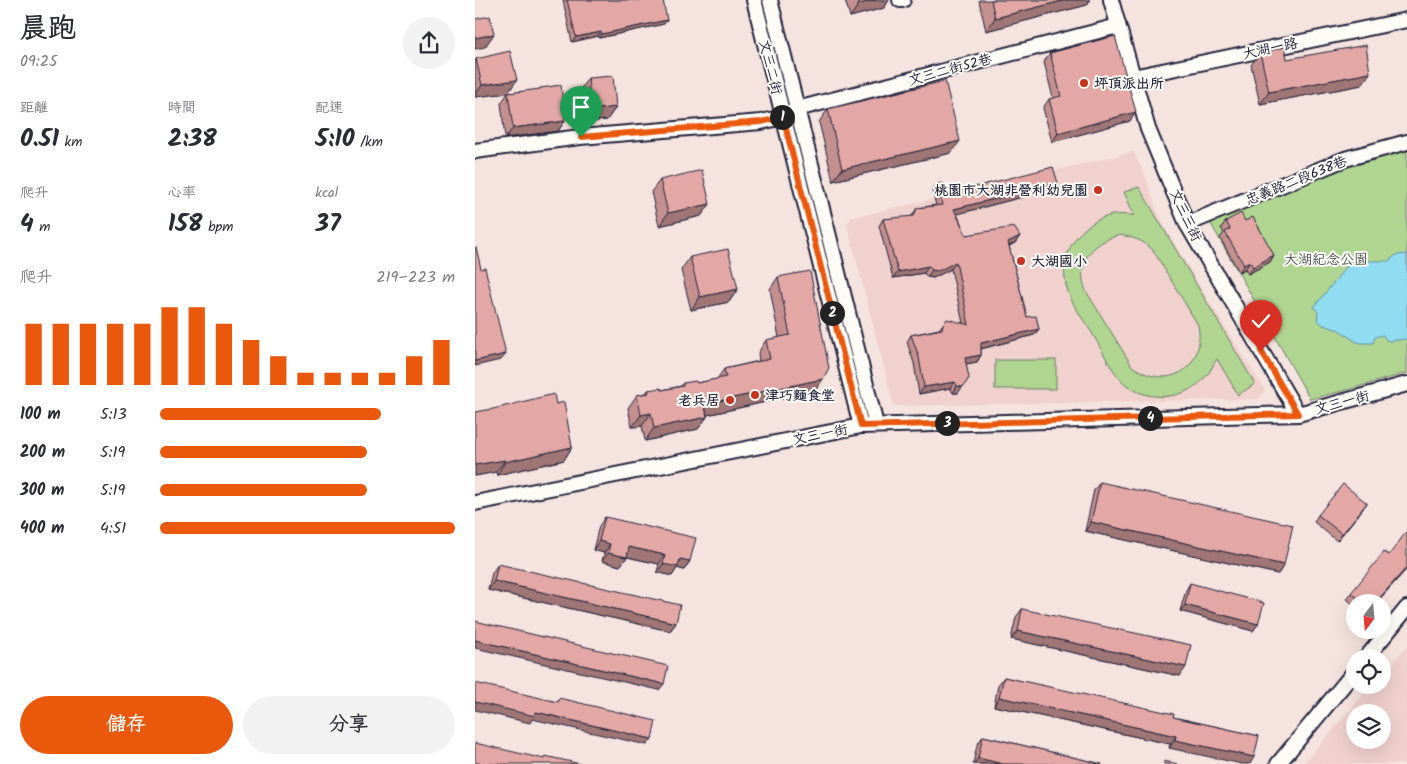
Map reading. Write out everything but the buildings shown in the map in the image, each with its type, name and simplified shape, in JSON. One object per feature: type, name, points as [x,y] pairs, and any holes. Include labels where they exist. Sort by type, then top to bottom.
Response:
[{"type":"street","name":"文三二街","points":[[754,0],[861,426]]},
{"type":"street","name":"文三二街","points":[[770,0],[876,424]]},
{"type":"street","name":"文三三街","points":[[1111,0],[1148,129],[1187,224],[1298,414]]},
{"type":"street","name":"大湖一路","points":[[1133,77],[1407,20]]},
{"type":"street","name":"文三二街52巷","points":[[475,152],[581,137],[761,122],[783,117],[797,109],[1118,26]]},
{"type":"street","name":"忠義路二段638巷","points":[[1187,224],[1345,159],[1407,142]]},
{"type":"street","name":"文三一街","points":[[475,503],[876,424],[1298,414],[1407,384]]},
{"type":"street","points":[[1373,649],[1407,608]]},
{"type":"street","points":[[1278,764],[1346,682]]},
{"type":"shaded area","name":"大湖國小","points":[[1134,152],[1165,228],[1265,390],[1259,399],[894,406],[847,224],[851,218]]},
{"type":"shaded area","points":[[1407,646],[1407,764],[1303,764],[1346,715],[1346,749],[1391,749],[1391,704],[1355,704],[1364,694],[1391,694],[1391,665]]},
{"type":"green space","name":"大湖紀念公園","points":[[1407,143],[1407,373],[1310,399],[1207,217]]},
{"type":"green space","points":[[1139,187],[1255,384],[1238,395],[1217,359],[1208,373],[1188,391],[1164,396],[1140,393],[1120,379],[1075,307],[1065,279],[1066,257],[1070,247],[1083,230],[1101,219],[1112,215],[1134,215],[1124,192]],"holes":[[[1119,235],[1141,241],[1153,250],[1198,325],[1199,340],[1196,354],[1190,364],[1181,372],[1171,376],[1159,377],[1146,374],[1132,366],[1086,291],[1083,272],[1084,263],[1088,256],[1100,243]]]},
{"type":"green space","points":[[995,360],[1056,360],[1056,389],[995,389]]},
{"type":"water","points":[[1407,254],[1407,339],[1387,341],[1383,335],[1375,337],[1373,343],[1361,343],[1339,330],[1323,325],[1317,319],[1318,312],[1314,307],[1351,261],[1389,261],[1396,255]]},
{"type":"place","name":"坪頂派出所","points":[[1084,83]]},
{"type":"place","name":"桃園市大湖非營利幼兒園","points":[[1098,190]]},
{"type":"place","name":"大湖國小","points":[[1021,261]]},
{"type":"place","name":"津巧麵食堂","points":[[755,395]]},
{"type":"place","name":"老兵居","points":[[730,400]]},
{"type":"route","points":[[581,137],[761,122],[783,117],[861,426],[876,424],[1298,414],[1261,351]]}]
